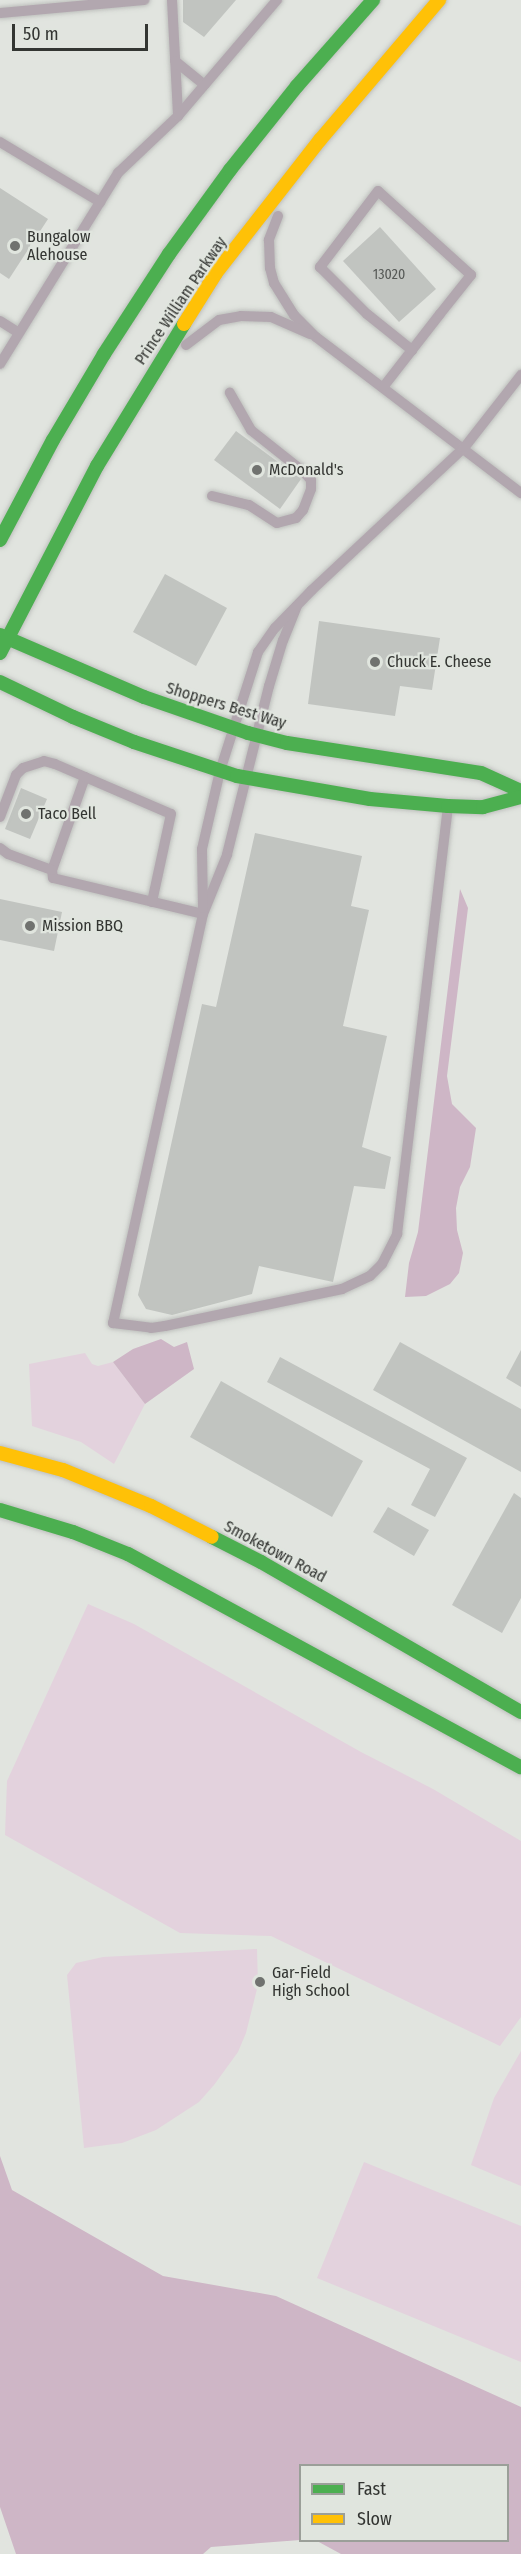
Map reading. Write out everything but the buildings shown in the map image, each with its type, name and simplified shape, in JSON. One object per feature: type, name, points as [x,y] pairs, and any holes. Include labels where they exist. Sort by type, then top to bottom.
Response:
[{"type":"main road","points":[[0,540],[53,440],[98,364],[169,254],[230,170],[297,86],[373,0]]},
{"type":"main road","name":"Prince William Parkway","points":[[0,653],[3,636],[97,466],[149,378],[216,273],[320,140],[439,0]]},
{"type":"main road","name":"Shoppers Best Way","points":[[3,636],[144,697],[232,728],[287,743],[482,773],[521,791]]},
{"type":"main road","points":[[0,682],[73,717],[134,742],[246,778],[370,799],[448,806],[483,807],[521,797]]},
{"type":"main road","name":"Smoketown Road","points":[[0,1453],[63,1470],[151,1506],[261,1562],[521,1712]]},
{"type":"main road","points":[[0,1510],[74,1532],[128,1554],[186,1583],[521,1767]]},
{"type":"lane","points":[[0,13],[144,0]]},
{"type":"lane","points":[[172,0],[178,116]]},
{"type":"lane","points":[[0,364],[118,173],[178,116],[277,0]]},
{"type":"lane","points":[[175,61],[205,85]]},
{"type":"lane","points":[[316,337],[285,303],[274,283],[268,255],[273,226],[320,140]]},
{"type":"lane","points":[[0,142],[100,202]]},
{"type":"lane","points":[[384,386],[471,275],[378,191],[320,267],[367,314],[412,350]]},
{"type":"lane","points":[[149,378],[206,327],[228,317],[256,315],[271,317],[316,337],[384,386],[521,493]]},
{"type":"lane","points":[[0,321],[19,333]]},
{"type":"lane","points":[[203,914],[202,849],[232,728],[258,652],[275,628],[297,606],[464,448],[521,375]]},
{"type":"lane","points":[[212,496],[249,506],[277,523],[296,518],[303,510],[311,489],[311,480],[306,472],[251,430],[230,393]]},
{"type":"lane","points":[[297,606],[283,640],[256,735],[227,855],[203,914],[113,1323],[151,1328],[165,1326],[342,1289],[370,1276],[382,1264],[397,1234],[448,806]]},
{"type":"lane","points":[[0,817],[16,775],[23,768],[44,762],[171,814],[152,902]]},
{"type":"lane","points":[[85,777],[52,870],[53,878],[203,914]]},
{"type":"lane","points":[[0,848],[8,854],[52,870]]},
{"type":"shaded area","points":[[460,889],[468,908],[447,1076],[452,1104],[476,1128],[470,1167],[460,1187],[456,1208],[457,1230],[463,1253],[459,1273],[450,1284],[426,1296],[405,1297],[409,1263],[418,1232]]},
{"type":"shaded area","points":[[161,1339],[174,1347],[187,1342],[194,1369],[145,1404],[113,1362],[133,1349]]},
{"type":"shaded area","points":[[85,1353],[92,1364],[98,1366],[113,1362],[145,1404],[114,1464],[81,1442],[32,1426],[29,1364]]},
{"type":"shaded area","points":[[88,1604],[134,1624],[361,1752],[433,1789],[521,1841],[521,2017],[500,2046],[271,1936],[180,1933],[5,1835],[7,1781]]},
{"type":"shaded area","points":[[257,1949],[258,1985],[246,2033],[238,2052],[214,2085],[199,2102],[156,2130],[122,2143],[84,2148],[67,1975],[76,1963],[103,1957]]},
{"type":"shaded area","points":[[521,2051],[521,2186],[471,2165],[494,2098]]},
{"type":"shaded area","points":[[0,2156],[12,2190],[163,2276],[276,2296],[521,2407],[521,2554],[341,2554],[319,2542],[509,2542],[509,2464],[299,2464],[299,2540],[211,2547],[203,2554],[16,2554],[0,2507]]},
{"type":"shaded area","points":[[364,2162],[521,2226],[521,2362],[317,2278]]},
{"type":"traffic: fast","points":[[0,540],[53,440],[104,354],[169,254],[230,170],[297,86],[373,0]]},
{"type":"traffic: fast","points":[[0,653],[97,466],[184,324]]},
{"type":"traffic: fast","points":[[0,635],[144,697],[248,733],[287,743],[481,773],[521,791]]},
{"type":"traffic: fast","points":[[0,682],[73,717],[134,742],[237,776],[370,799],[448,806],[483,807],[521,797]]},
{"type":"traffic: fast","points":[[0,1510],[73,1532],[128,1554],[521,1767]]},
{"type":"traffic: fast","points":[[212,1537],[261,1562],[521,1712]]},
{"type":"traffic: slow","points":[[184,324],[216,273],[320,140],[439,0]]},
{"type":"traffic: slow","points":[[0,1453],[63,1470],[151,1506],[212,1537]]},
{"type":"place","name":"Bungalow Alehouse","points":[[15,246]]},
{"type":"place","name":"McDonald's","points":[[257,470]]},
{"type":"place","name":"Chuck E. Cheese","points":[[375,662]]},
{"type":"place","name":"Taco Bell","points":[[26,814]]},
{"type":"place","name":"Mission BBQ","points":[[30,926]]},
{"type":"place","name":"Gar-Field High School","points":[[260,1982]]}]
